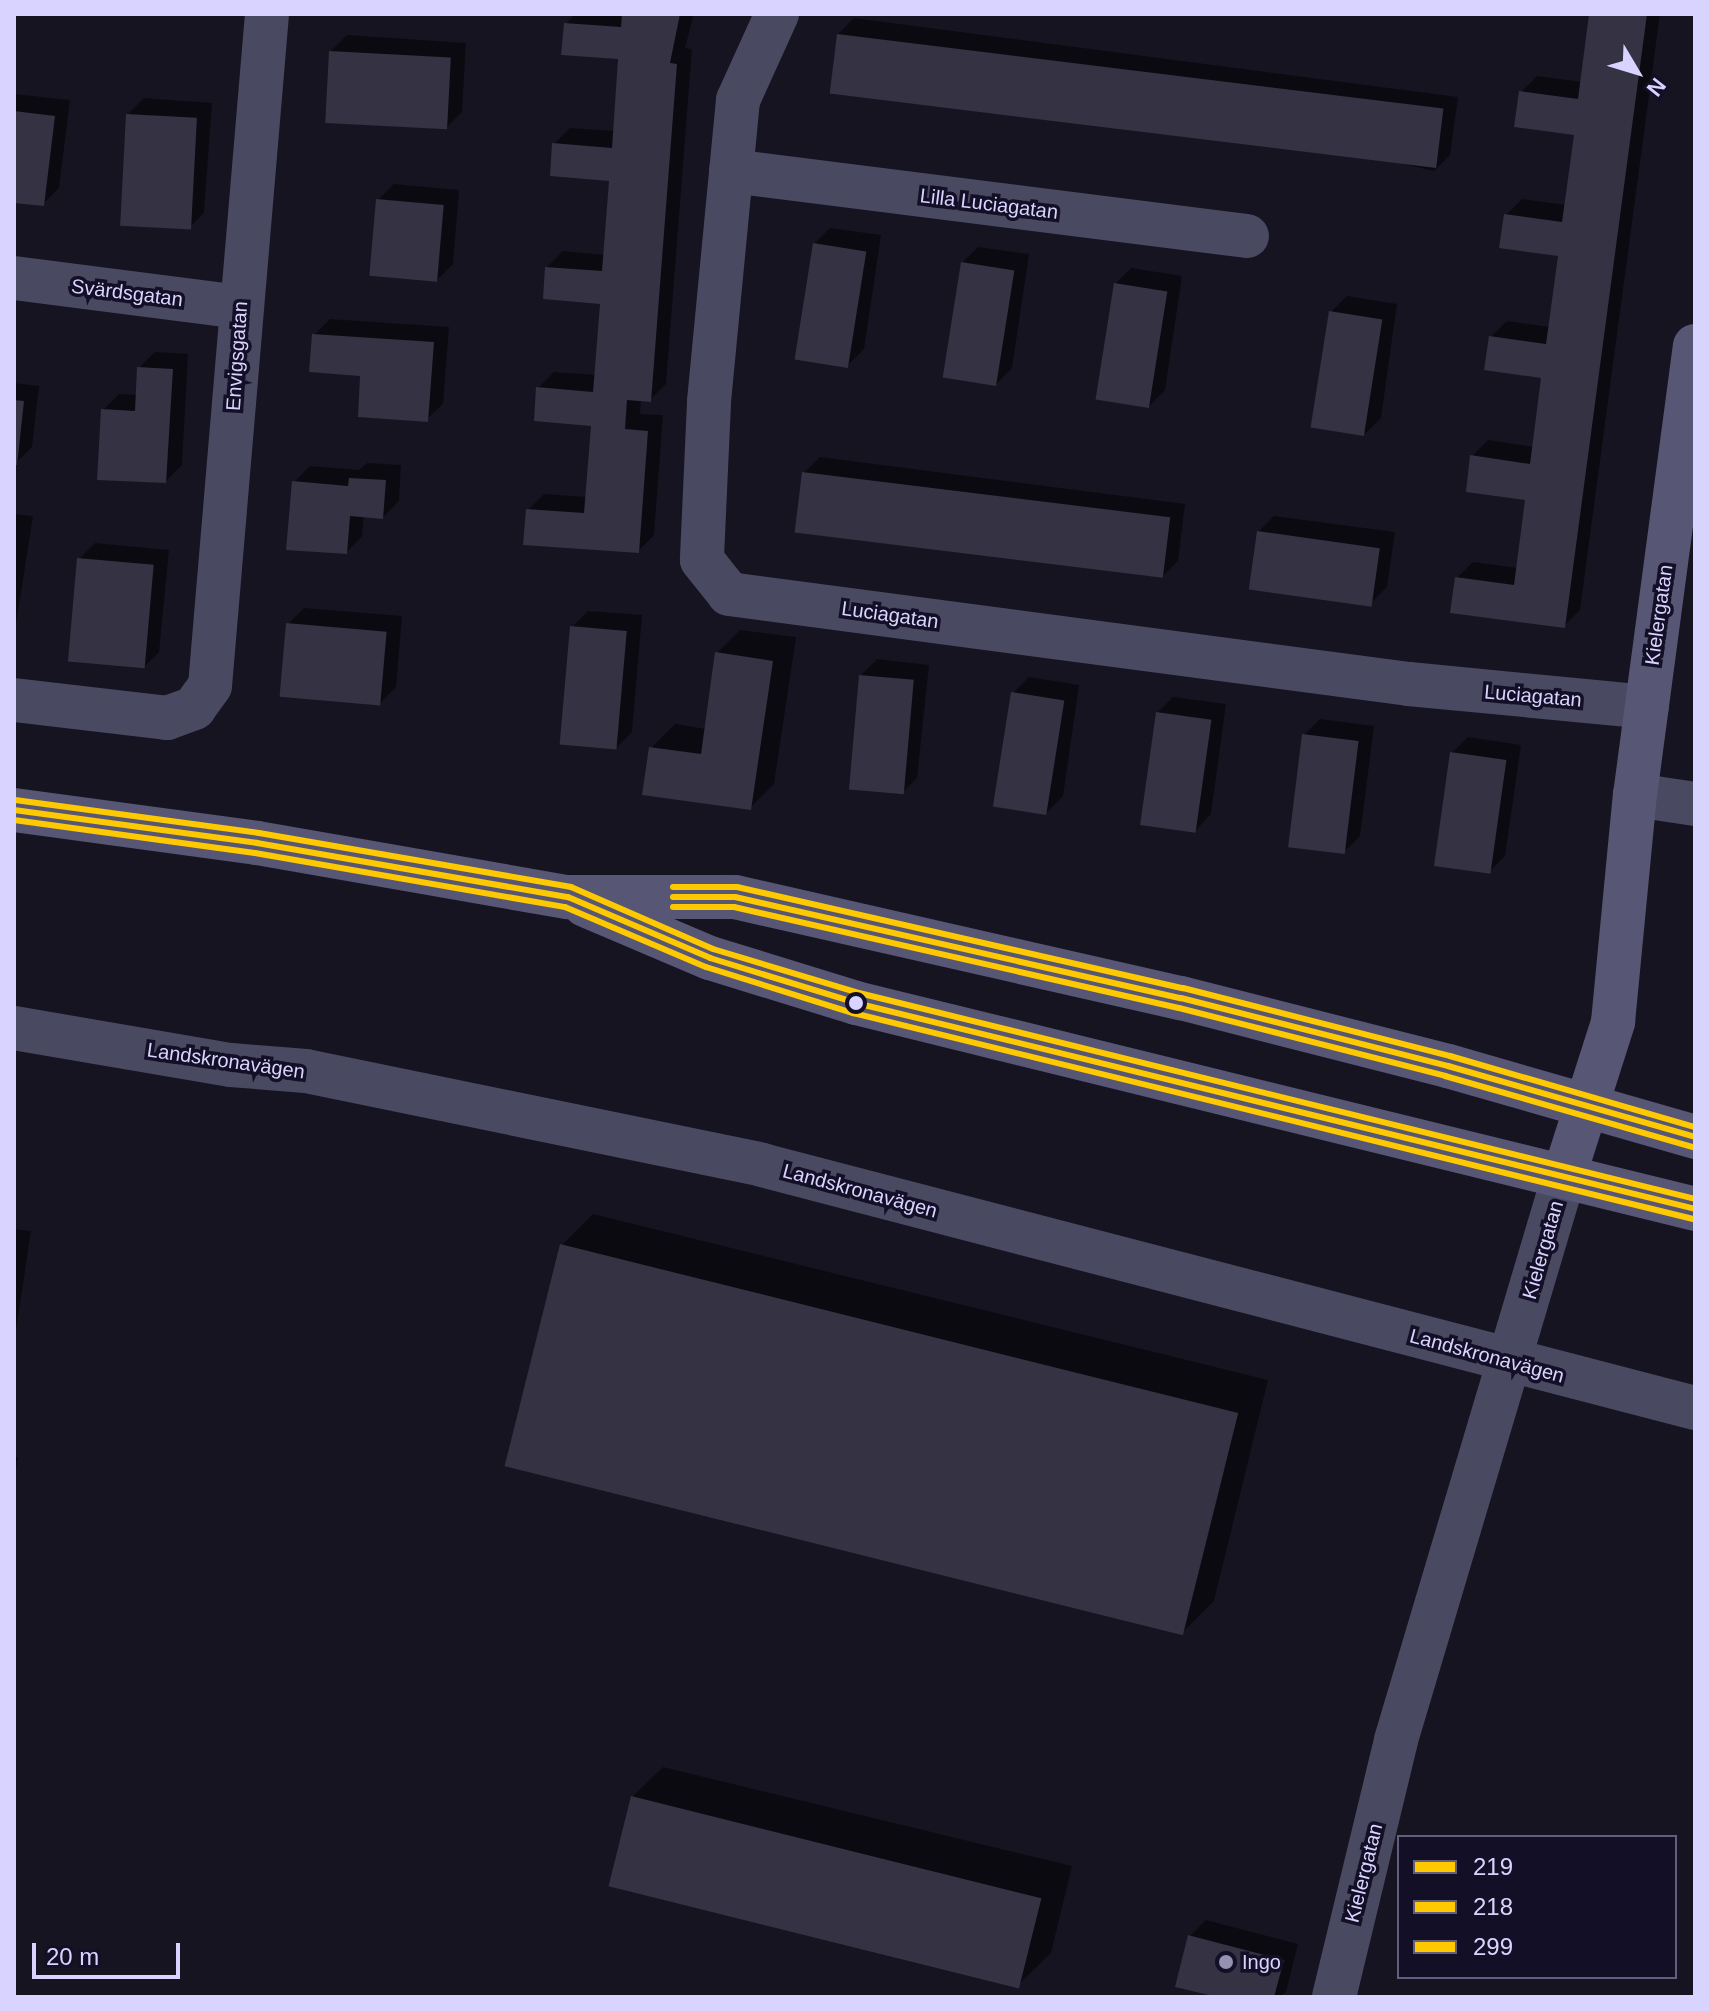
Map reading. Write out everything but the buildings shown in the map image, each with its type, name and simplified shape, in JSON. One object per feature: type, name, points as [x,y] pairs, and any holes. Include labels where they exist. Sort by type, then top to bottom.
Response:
[{"type":"main road","name":"Kielergatan","points":[[1564,1176],[1613,1022],[1635,795],[1695,346]]},
{"type":"main road","points":[[14,810],[257,843],[568,897],[735,897],[1181,998],[1589,1105],[1695,1137]]},
{"type":"main road","points":[[568,897],[710,958],[856,1003],[1695,1209]]},
{"type":"street","name":"Envigsgatan","points":[[14,700],[167,718],[194,708],[204,697],[214,673],[240,307],[267,14]]},
{"type":"street","name":"Luciagatan","points":[[777,14],[738,100],[709,403],[702,560],[729,594],[1409,684],[1647,707]]},
{"type":"street","name":"Lilla Luciagatan","points":[[731,171],[1247,236]]},
{"type":"street","name":"Svärdsgatan","points":[[14,278],[240,307]]},
{"type":"street","points":[[1635,795],[1695,804]]},
{"type":"street","name":"Landskronavägen","points":[[14,1028],[231,1065],[306,1071],[762,1165],[1510,1363],[1695,1408]]},
{"type":"street","name":"Kielergatan","points":[[1334,1997],[1396,1740],[1564,1176]]},
{"type":"transit line","name":"299","points":[[15,800],[259,833],[571,887],[713,949],[859,993],[1695,1199]]},
{"type":"transit line","name":"219","points":[[14,810],[257,843],[568,897],[710,958],[856,1003],[1695,1209]]},
{"type":"transit line","name":"218","points":[[14,820],[255,853],[565,907],[706,967],[853,1013],[1693,1219]]},
{"type":"transit line","name":"299","points":[[673,887],[737,887],[1183,988],[1450,1056],[1695,1127]]},
{"type":"transit line","name":"219","points":[[673,897],[735,897],[1181,998],[1448,1066],[1695,1137]]},
{"type":"transit line","name":"218","points":[[673,907],[734,907],[1179,1008],[1445,1076],[1692,1147]]},
{"type":"place","name":"Ingo","points":[[1226,1962]]}]
